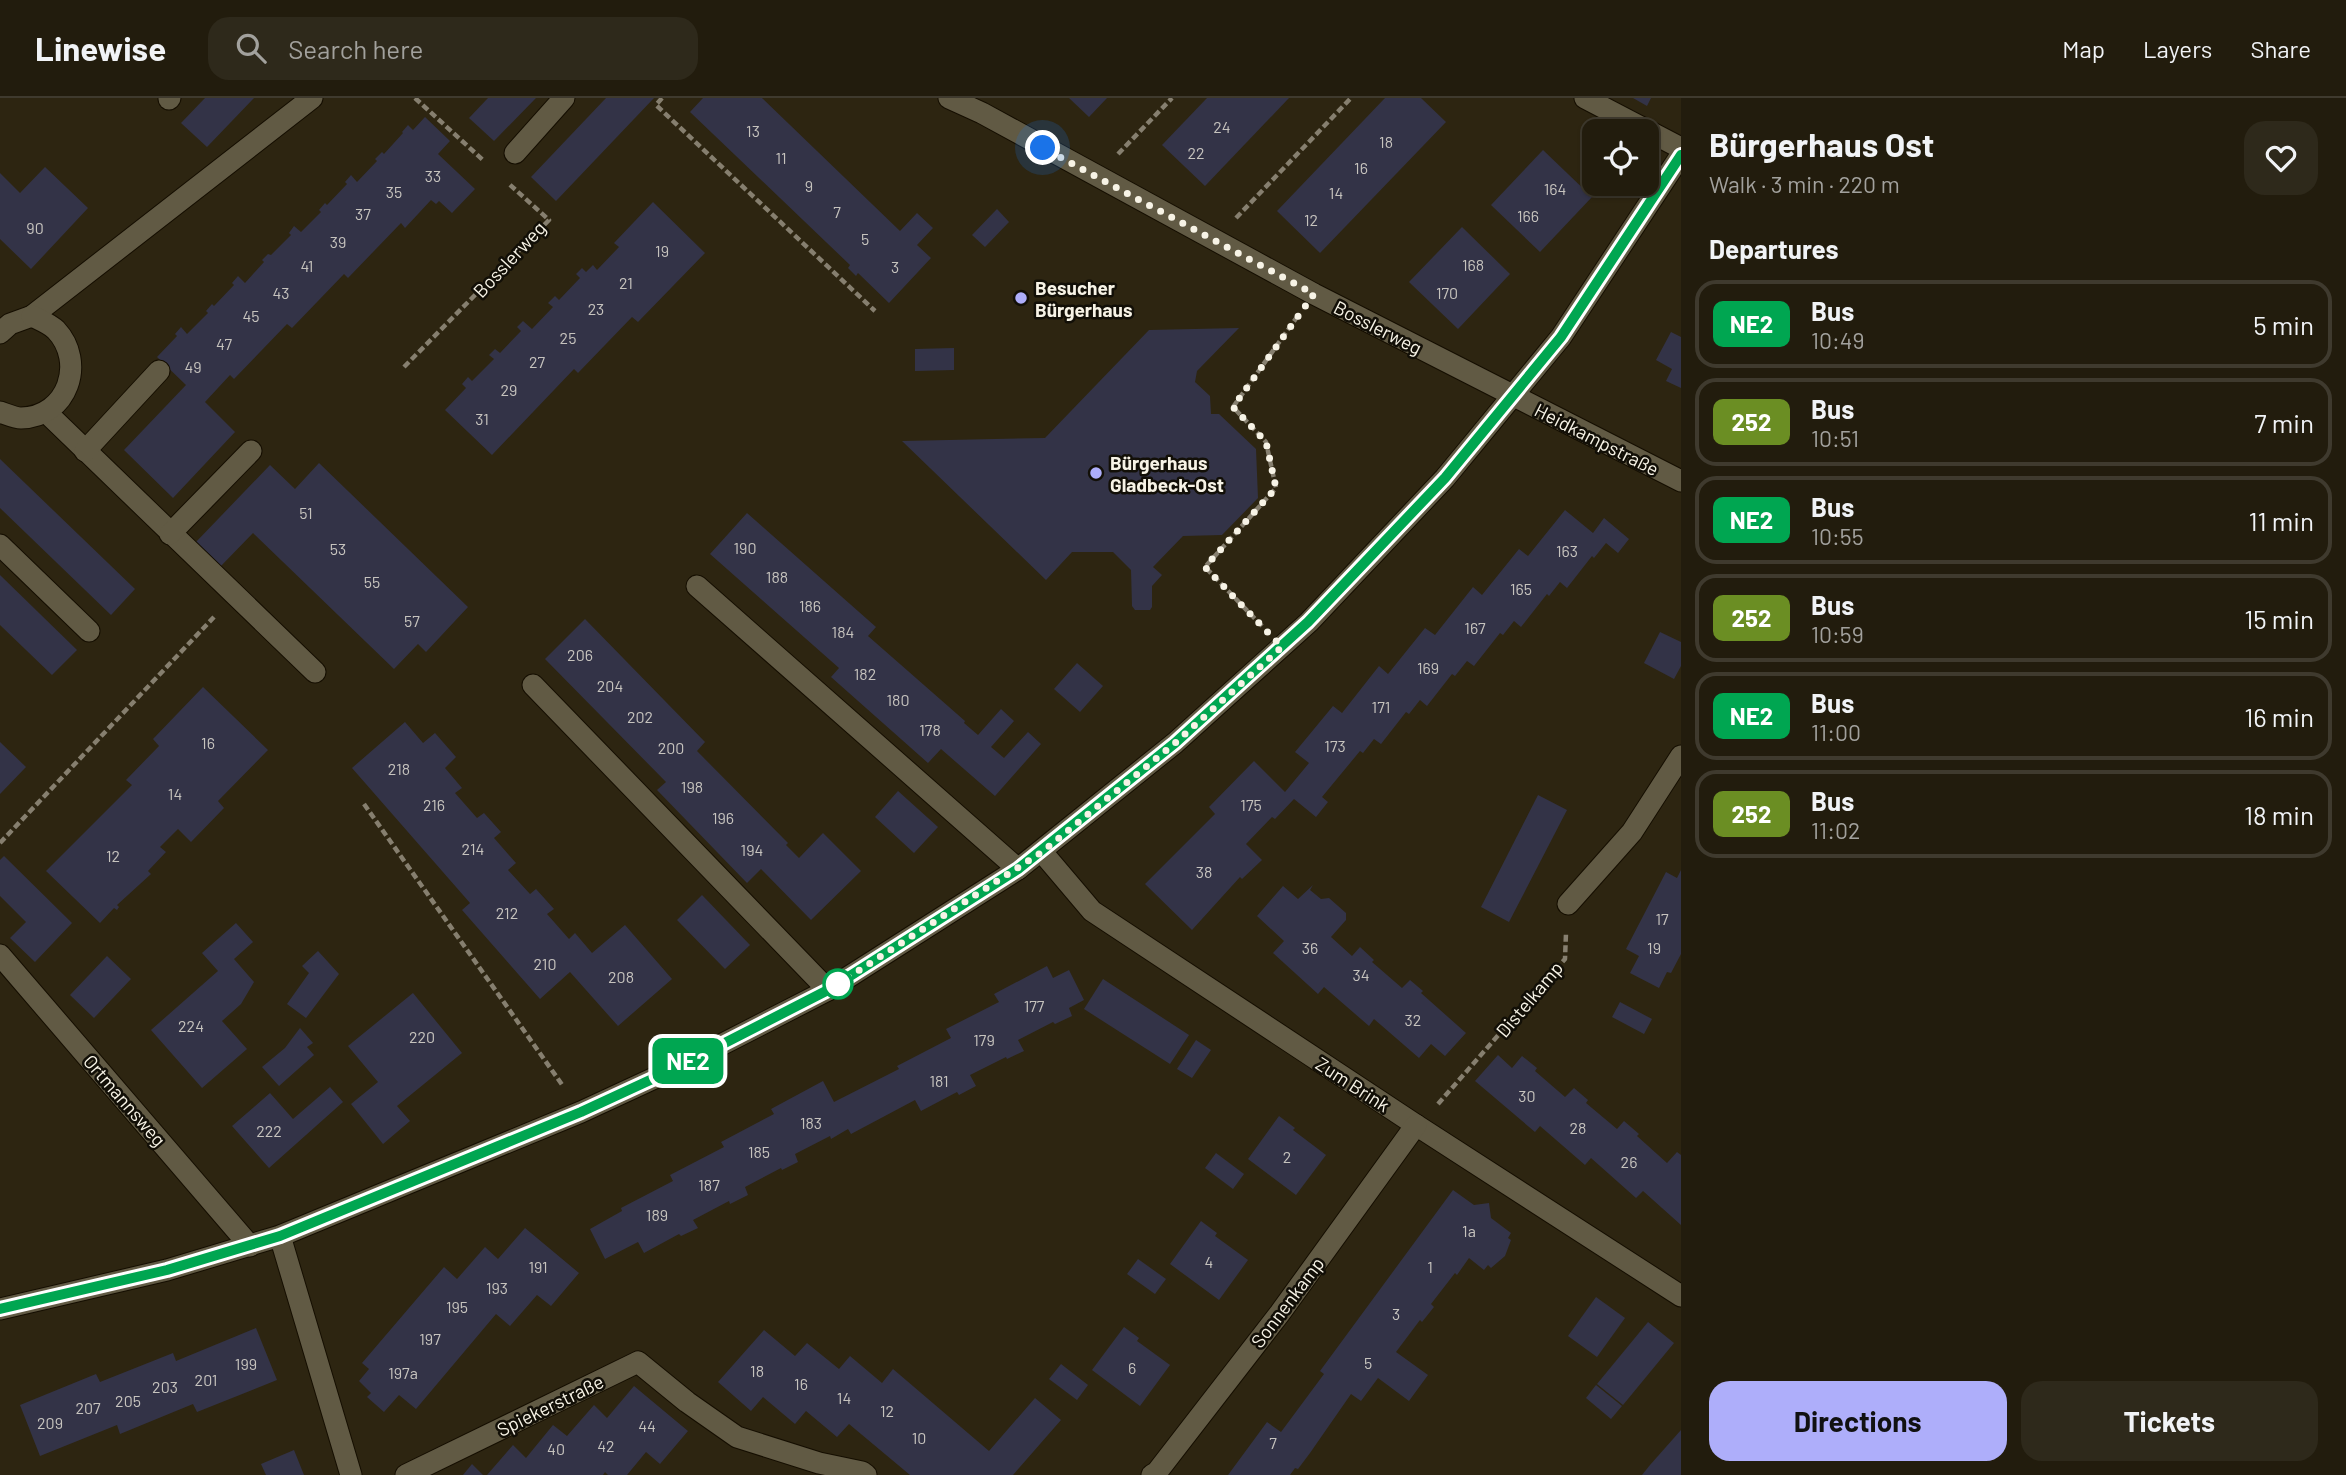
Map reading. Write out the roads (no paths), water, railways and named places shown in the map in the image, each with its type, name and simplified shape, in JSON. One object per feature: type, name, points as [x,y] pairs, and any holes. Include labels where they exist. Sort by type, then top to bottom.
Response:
[{"type":"street","points":[[0,333],[10,324],[32,316],[312,98]]},
{"type":"street","points":[[515,153],[564,98]]},
{"type":"street","name":"Bosslerweg","points":[[949,98],[982,113],[1314,294],[1512,396]]},
{"type":"street","points":[[1585,98],[1681,148]]},
{"type":"street","points":[[0,1309],[167,1270],[280,1236],[581,1112],[674,1069],[828,990],[1018,869],[1175,743],[1282,647],[1445,478],[1561,337],[1681,155]]},
{"type":"street","points":[[0,412],[20,418],[46,412],[64,395],[72,372],[69,347],[54,328],[32,316]]},
{"type":"street","points":[[85,451],[159,371]]},
{"type":"street","name":"Heidkampstraße","points":[[1512,396],[1681,481]]},
{"type":"street","points":[[46,412],[315,672]]},
{"type":"street","points":[[170,534],[251,452]]},
{"type":"street","points":[[0,545],[89,631]]},
{"type":"street","points":[[698,586],[1018,869]]},
{"type":"street","points":[[533,685],[828,990]]},
{"type":"street","points":[[1568,904],[1632,832],[1681,755]]},
{"type":"street","name":"Zum Brink","points":[[1042,852],[1092,911],[1681,1296]]},
{"type":"street","name":"Ortmannsweg","points":[[0,955],[250,1246]]},
{"type":"street","name":"Sonnenkamp","points":[[1152,1475],[1280,1313],[1416,1125]]},
{"type":"street","points":[[280,1236],[349,1474]]},
{"type":"street","name":"Spiekerstraße","points":[[405,1475],[638,1362],[687,1402],[737,1437],[866,1475]]},
{"type":"place","name":"Besucher Bürgerhaus","points":[[1021,298]]},
{"type":"place","name":"Bürgerhaus Gladbeck-Ost","points":[[1096,473]]}]
